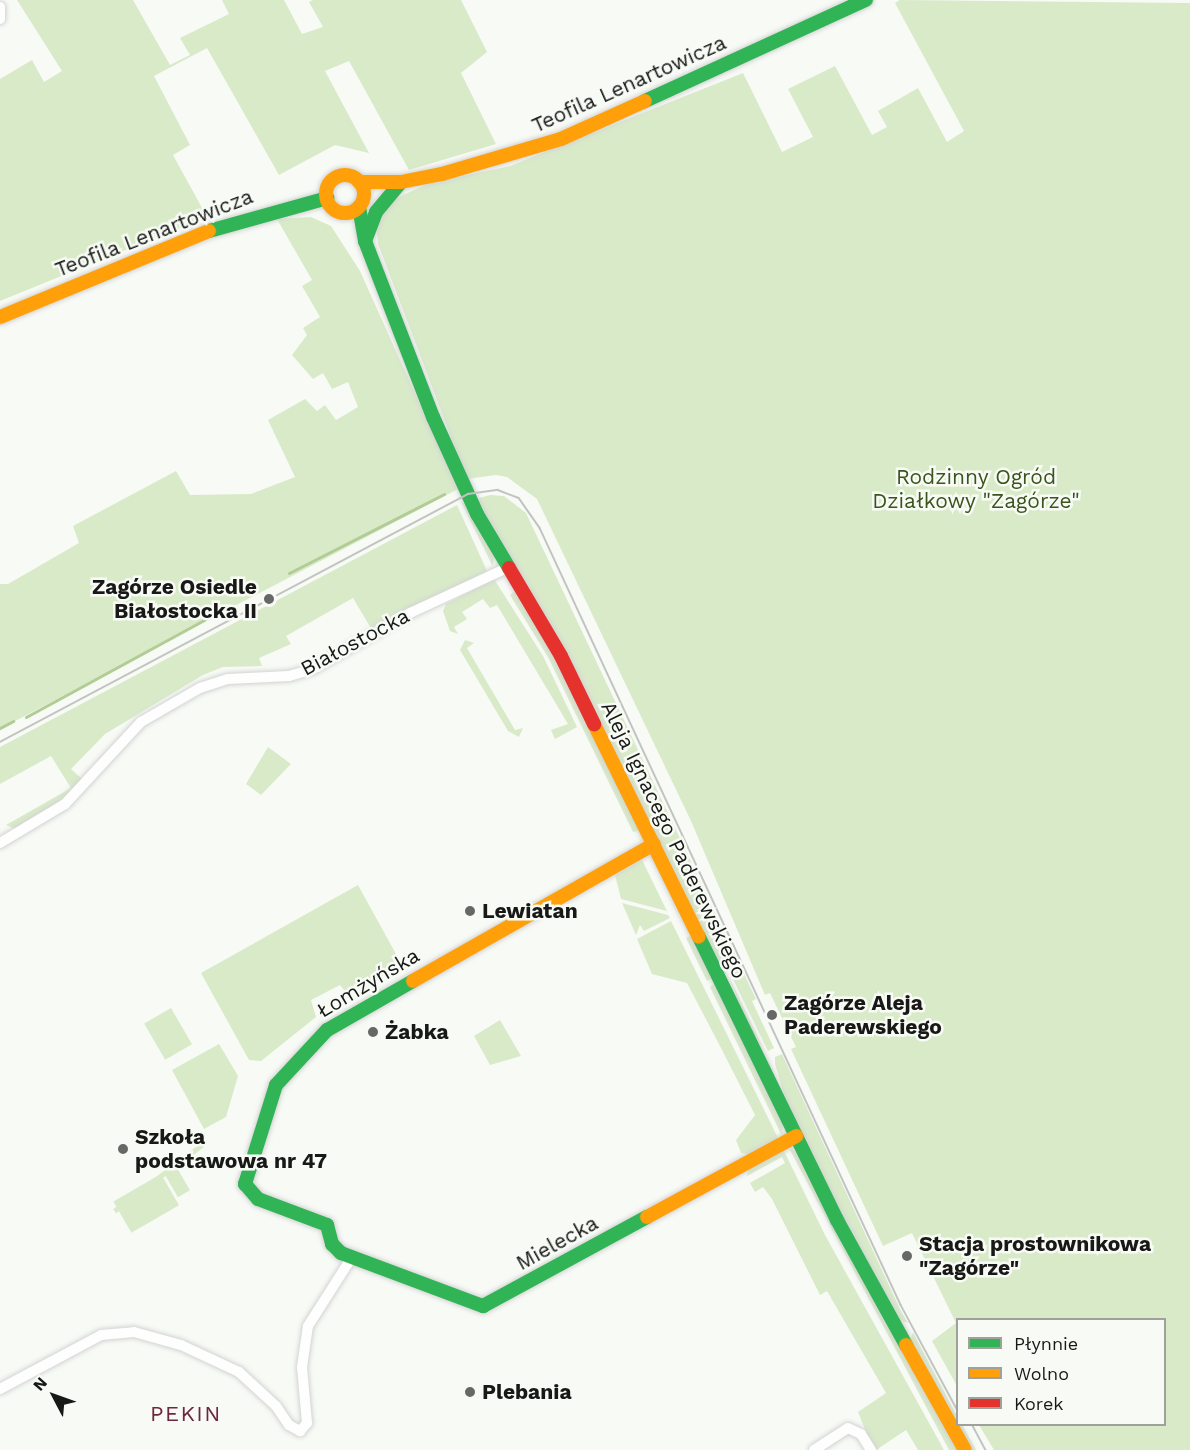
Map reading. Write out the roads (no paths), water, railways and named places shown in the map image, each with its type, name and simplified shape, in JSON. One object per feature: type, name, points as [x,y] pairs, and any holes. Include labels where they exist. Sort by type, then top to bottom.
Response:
[{"type":"street","name":"Teofila Lenartowicza","points":[[359,182],[401,182],[501,159],[561,139],[866,0]]},
{"type":"street","points":[[0,7],[0,19]]},
{"type":"street","points":[[345,175],[359,182],[364,192],[356,208],[333,208],[327,198],[328,187],[335,178],[345,175]]},
{"type":"street","name":"Teofila Lenartowicza","points":[[356,208],[401,182]]},
{"type":"street","points":[[365,241],[376,212],[401,182]]},
{"type":"street","name":"Teofila Lenartowicza","points":[[0,317],[199,234],[327,198]]},
{"type":"street","name":"Aleja Ignacego Paderewskiego","points":[[356,208],[365,241],[433,417],[507,568],[561,656],[837,1220],[965,1450]]},
{"type":"street","name":"Białostocka","points":[[0,843],[65,804],[141,722],[200,688],[222,681],[289,676],[313,669],[410,613],[507,568]]},
{"type":"street","name":"Łomżyńska","points":[[332,1244],[327,1225],[258,1199],[245,1184],[271,1098],[282,1077],[339,1021],[654,844]]},
{"type":"street","name":"Mielecka","points":[[332,1244],[352,1257],[483,1306],[796,1136]]},
{"type":"street","points":[[0,1389],[101,1335],[134,1332],[191,1349],[239,1372],[276,1406],[289,1425],[300,1431],[307,1423],[302,1367],[308,1326],[352,1257]]},
{"type":"street","points":[[814,1450],[848,1428],[861,1434],[871,1450]]},
{"type":"waterway","points":[[289,573],[444,494]]},
{"type":"waterway","points":[[26,717],[230,606]]},
{"type":"waterway","points":[[0,728],[13,721]]},
{"type":"tram line","points":[[0,742],[468,494],[498,490],[519,498],[540,528],[901,1305],[956,1407]]},
{"type":"tram line","points":[[973,1426],[986,1450]]},
{"type":"place","name":"Zagórze Osiedle Białostocka II","points":[[269,599]]},
{"type":"place","name":"Lewiatan","points":[[470,911]]},
{"type":"place","name":"Zagórze Aleja Paderewskiego","points":[[772,1015]]},
{"type":"place","name":"Żabka","points":[[373,1032]]},
{"type":"place","name":"Szkoła podstawowa nr 47","points":[[123,1149]]},
{"type":"place","name":"Stacja prostownikowa \"Zagórze\"","points":[[907,1256]]},
{"type":"place","name":"Plebania","points":[[470,1392]]},
{"type":"district","name":"PEKIN","points":[[186,1414]]},
{"type":"park label","name":"Rodzinny Ogród Działkowy \"Zagórze\"","points":[[976,489]]}]
